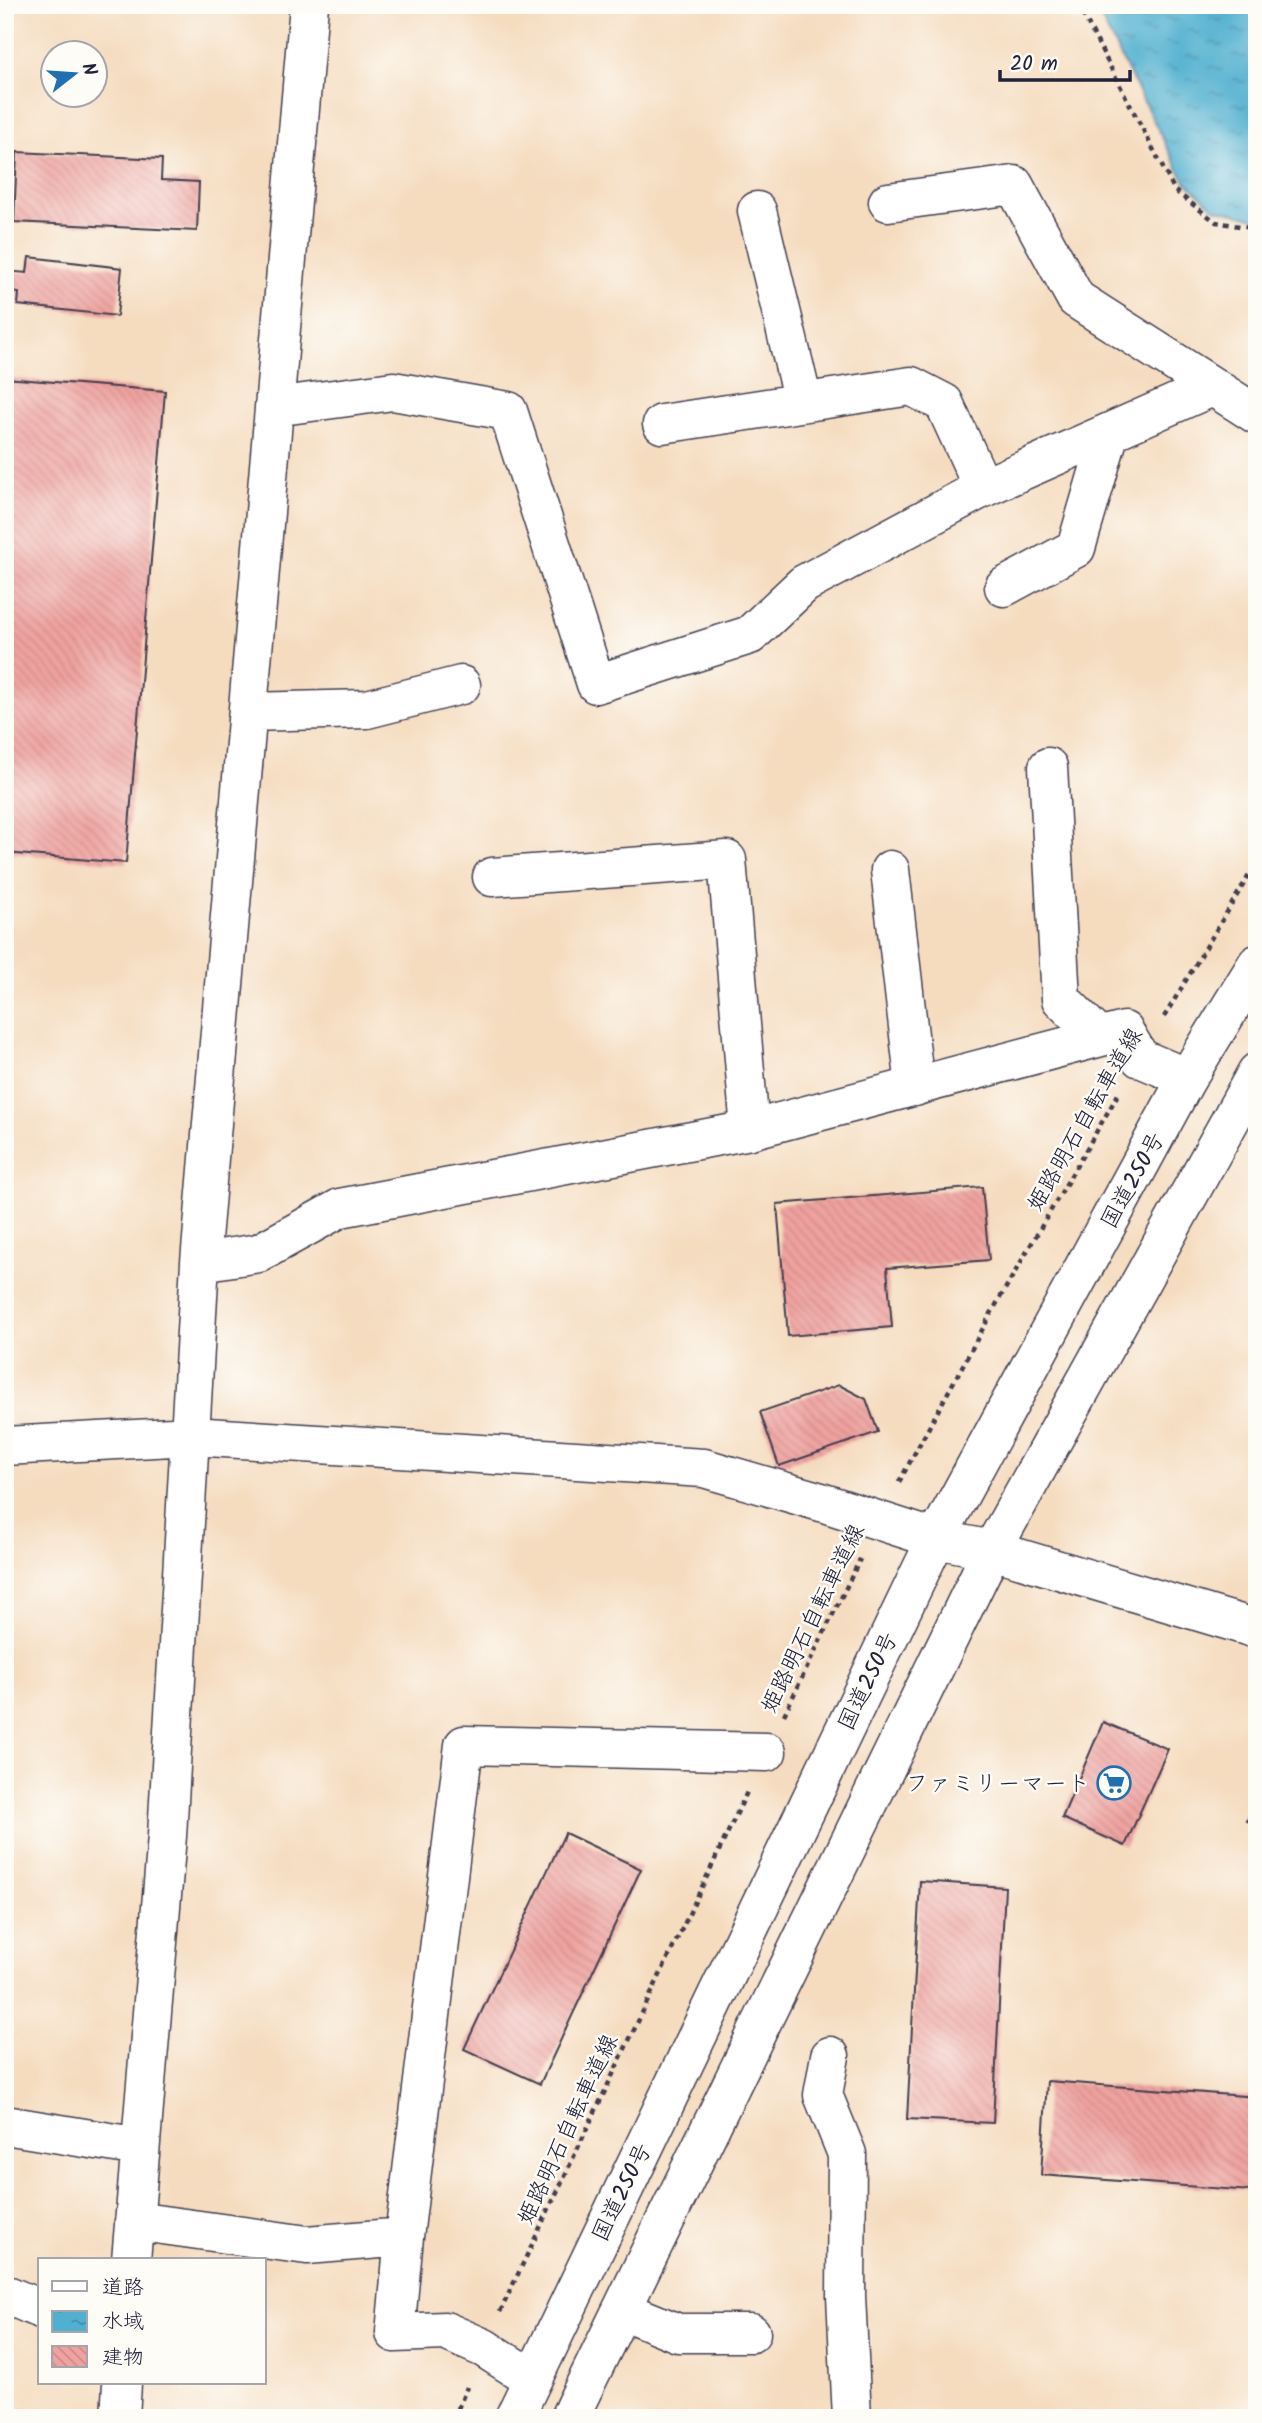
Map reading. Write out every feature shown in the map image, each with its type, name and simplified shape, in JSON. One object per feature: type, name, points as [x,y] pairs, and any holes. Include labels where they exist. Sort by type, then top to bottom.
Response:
[{"type":"main road","points":[[131,2258],[167,1836],[200,1262],[309,5]]},
{"type":"main road","points":[[888,202],[1014,185],[1076,299],[1257,415]]},
{"type":"main road","points":[[757,211],[803,402]]},
{"type":"main road","points":[[662,424],[911,386],[944,403],[983,488]]},
{"type":"main road","points":[[274,407],[394,391],[508,411],[596,684],[750,635],[804,584],[983,488],[1212,387]]},
{"type":"main road","points":[[1004,587],[1076,548],[1110,432]]},
{"type":"main road","points":[[248,712],[367,709],[461,685]]},
{"type":"main road","points":[[1048,766],[1061,999],[1099,1037]]},
{"type":"main road","points":[[492,877],[742,858],[750,1130]]},
{"type":"main road","points":[[890,870],[915,1087]]},
{"type":"main road","name":"国道250号","points":[[514,2418],[936,1539],[1188,1078],[1257,964]]},
{"type":"main road","points":[[200,1262],[259,1253],[340,1208],[750,1130],[1124,1031],[1140,1058],[1188,1078]]},
{"type":"main road","points":[[569,2418],[992,1550],[1257,1072]]},
{"type":"main road","points":[[5,1446],[191,1436],[704,1468],[936,1539],[992,1550],[1257,1629]]},
{"type":"main road","points":[[531,2378],[484,2347],[445,2332],[395,2333],[404,2238],[464,1745],[766,1752]]},
{"type":"main road","points":[[830,2056],[823,2095],[847,2154],[846,2296],[852,2418]]},
{"type":"main road","points":[[5,2125],[140,2147]]},
{"type":"main road","points":[[134,2221],[307,2245],[404,2238]]},
{"type":"main road","points":[[5,2294],[38,2308]]},
{"type":"main road","points":[[622,2310],[678,2333],[751,2333]]},
{"type":"main road","points":[[120,2418],[122,2384]]},
{"type":"path","points":[[1078,5],[1175,191],[1216,222],[1257,229]]},
{"type":"path","name":"姫路明石自転車道線","points":[[454,2418],[484,2347],[878,1520],[993,1310],[1257,862]]},
{"type":"water","points":[[1094,5],[1257,5],[1257,219],[1214,208],[1184,180]]},
{"type":"building","points":[[17,152],[162,159],[161,180],[199,182],[197,231],[14,222]]},
{"type":"building","points":[[29,257],[122,268],[117,316],[18,305],[19,293],[5,291],[5,271],[27,273]]},
{"type":"building","points":[[5,378],[165,391],[126,863],[5,853]]},
{"type":"building","points":[[982,1187],[989,1260],[887,1268],[892,1327],[788,1336],[777,1204]]},
{"type":"building","points":[[839,1385],[866,1399],[878,1432],[779,1466],[760,1412]]},
{"type":"building","name":"ファミリーマート","points":[[1103,1722],[1168,1749],[1125,1846],[1062,1818]]},
{"type":"building","points":[[1257,1794],[1257,1825],[1247,1821]]},
{"type":"building","points":[[565,1833],[641,1869],[540,2084],[464,2049]]},
{"type":"building","points":[[920,1881],[1005,1887],[993,2123],[907,2119]]},
{"type":"building","points":[[1047,2081],[1257,2097],[1251,2191],[1041,2175]]},
{"type":"place","name":"ファミリーマート","points":[[1114,1783]]}]
